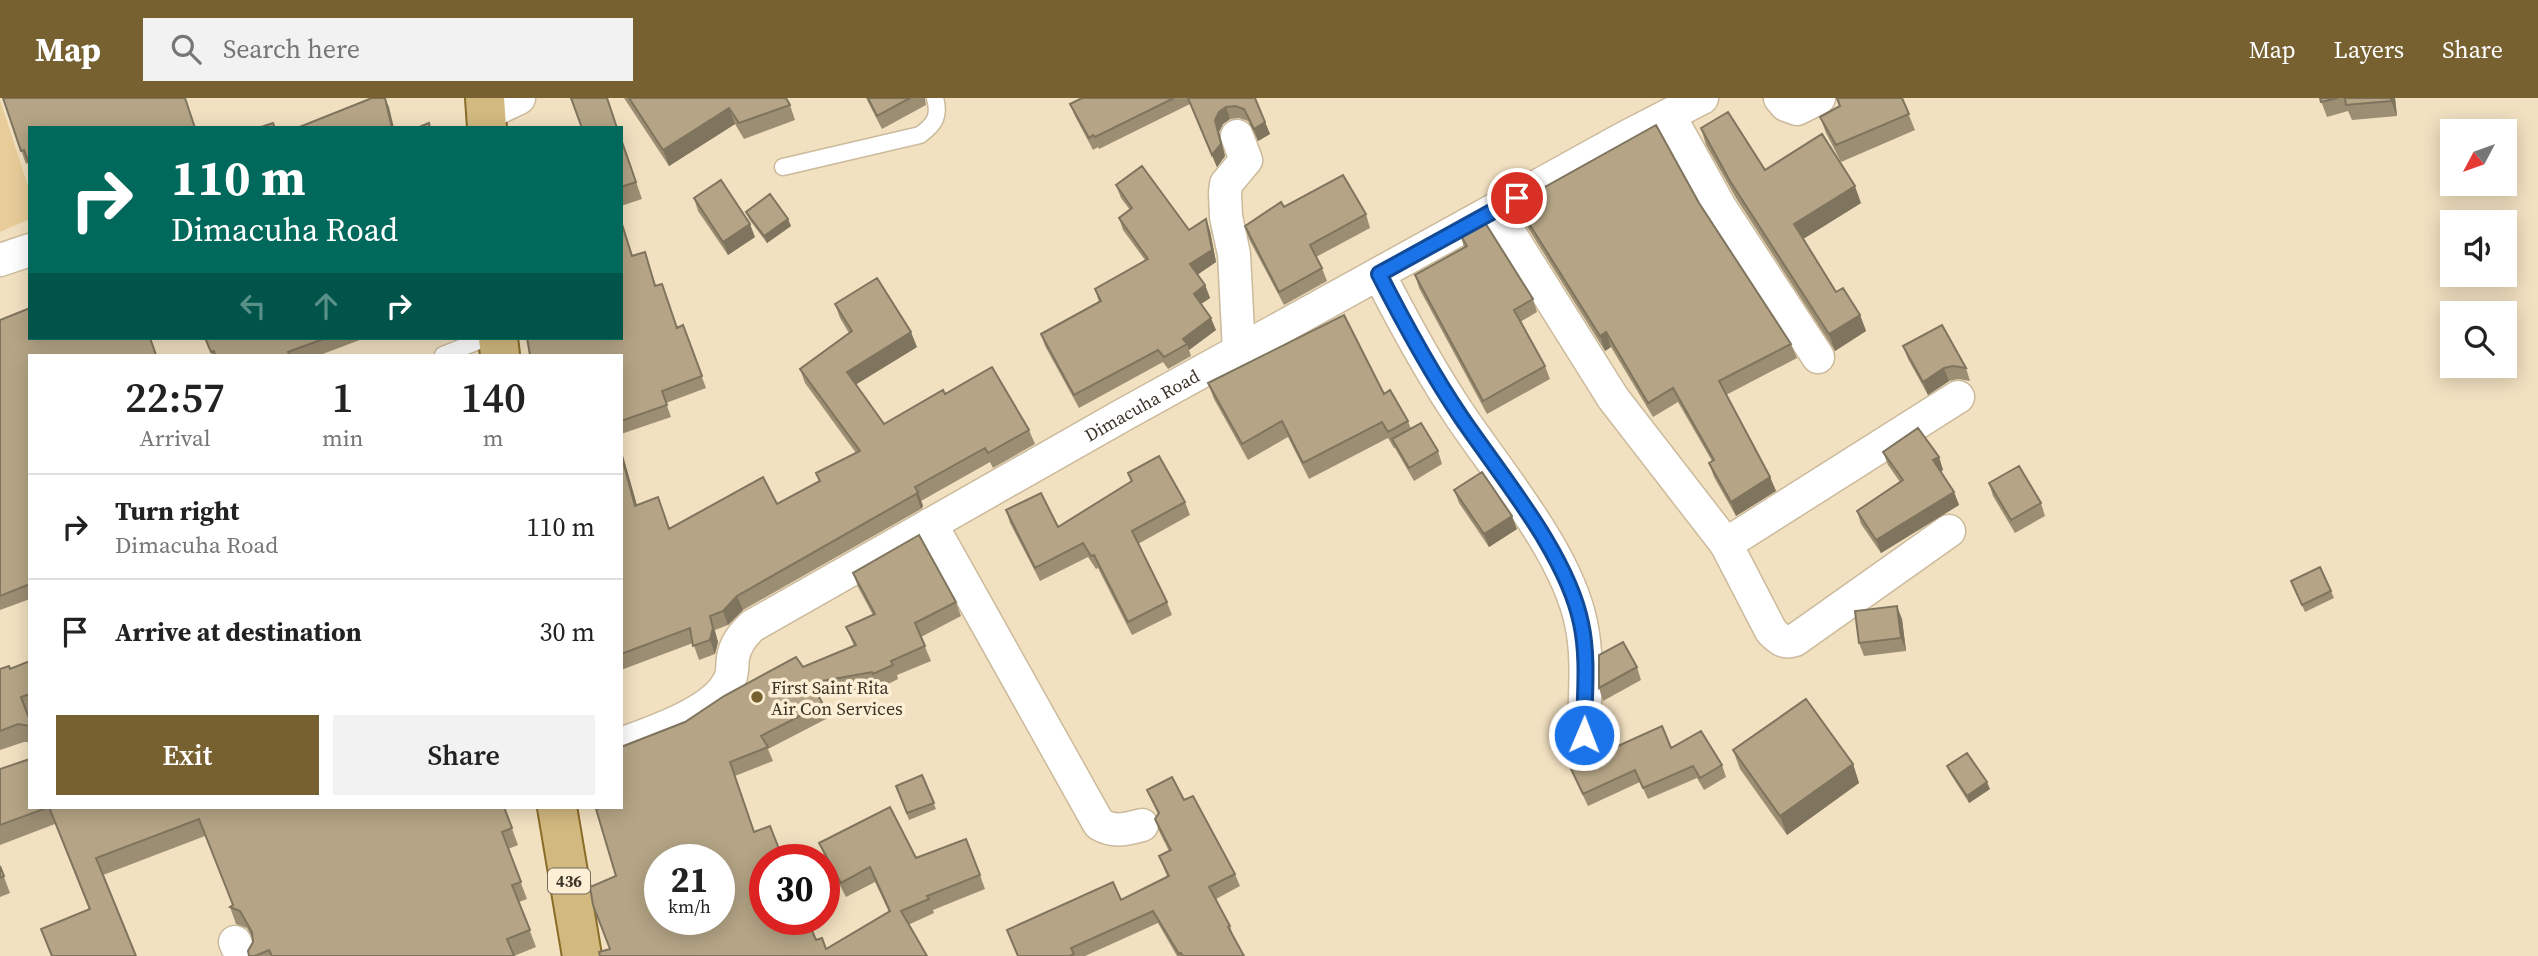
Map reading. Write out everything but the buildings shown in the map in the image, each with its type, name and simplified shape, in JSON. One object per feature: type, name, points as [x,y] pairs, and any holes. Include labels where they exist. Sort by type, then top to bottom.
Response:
[{"type":"main road","name":"436","points":[[557,809],[582,956]]},
{"type":"street","points":[[1780,98],[1786,105],[1797,109],[1819,98]]},
{"type":"street","points":[[1688,104],[1720,207],[1818,357]]},
{"type":"street","name":"Dimacuha Road","points":[[623,743],[669,725],[714,700],[731,677],[733,653],[738,642],[752,626],[1239,351],[1688,104]]},
{"type":"street","points":[[1237,136],[1246,160],[1226,184],[1225,193],[1234,254],[1239,351]]},
{"type":"street","points":[[1495,209],[1613,398],[1726,544],[1771,631],[1779,639],[1788,642],[1795,640],[1949,531]]},
{"type":"street","points":[[0,260],[28,251]]},
{"type":"street","points":[[1379,274],[1430,368],[1535,525],[1570,588],[1582,624],[1584,735]]},
{"type":"street","points":[[1726,544],[1958,397]]},
{"type":"street","points":[[931,524],[1100,824],[1109,830],[1142,825]]},
{"type":"lane","points":[[783,167],[920,135],[933,126],[938,115],[934,98]]},
{"type":"lane","points":[[446,354],[481,340]]},
{"type":"shaded area","points":[[0,100],[28,186],[28,220],[0,232]]},
{"type":"place","name":"First Saint Rita Air Con Services","points":[[757,697]]},
{"type":"route","points":[[1517,198],[1379,274],[1437,380],[1535,525],[1570,588],[1582,624],[1584,735]]}]
